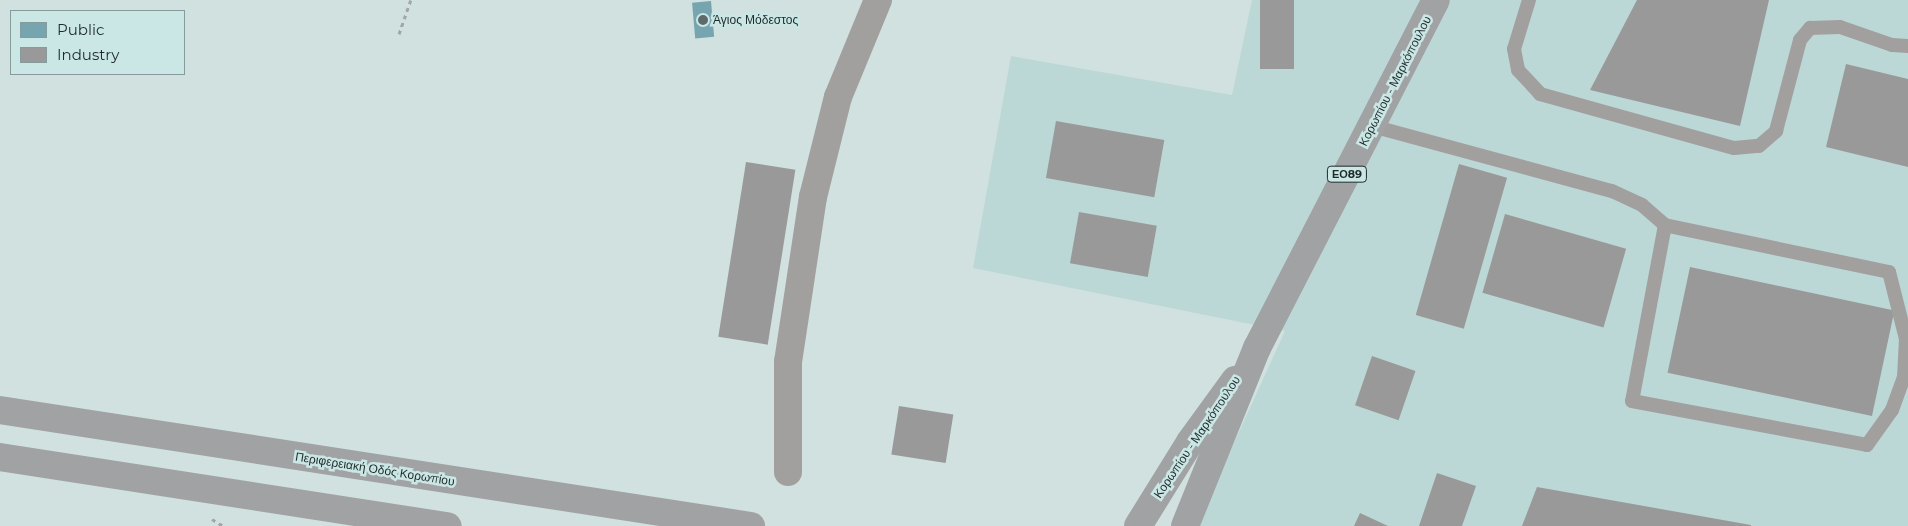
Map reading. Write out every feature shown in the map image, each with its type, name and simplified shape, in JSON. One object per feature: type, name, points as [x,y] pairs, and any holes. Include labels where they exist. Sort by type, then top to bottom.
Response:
[{"type":"main road","name":"Κορωπίου - Μαρκόπουλου","points":[[1185,526],[1257,348],[1436,0]]},
{"type":"main road","name":"Κορωπίου - Μαρκόπουλου","points":[[1138,526],[1190,442],[1257,348]]},
{"type":"main road","name":"Περιφερειακή Οδός Κορωπίου","points":[[0,410],[751,526]]},
{"type":"main road","points":[[0,457],[448,526]]},
{"type":"street","points":[[788,472],[788,362],[813,197],[838,97],[878,0]]},
{"type":"lane","points":[[1529,0],[1514,49],[1518,70],[1540,94],[1734,148],[1759,146],[1776,131],[1800,40],[1810,28],[1840,27],[1892,45],[1908,46]]},
{"type":"lane","points":[[1372,126],[1612,191],[1642,205],[1666,225],[1889,272],[1906,339],[1904,377],[1892,410],[1867,445],[1632,401],[1666,225]]},
{"type":"path","points":[[399,34],[411,0]]},
{"type":"shaded area","points":[[1252,0],[1908,0],[1908,526],[1196,526],[1285,331],[973,268],[1011,56],[1232,95]]},
{"type":"building: Public","name":"Άγιος Μόδεστος","points":[[711,1],[714,37],[695,39],[692,3]]},
{"type":"building: Industry","points":[[1260,0],[1294,0],[1294,69],[1260,69]]},
{"type":"building: Industry","points":[[1637,0],[1769,0],[1740,126],[1590,90]]},
{"type":"building: Industry","points":[[1846,64],[1908,79],[1908,167],[1826,147]]},
{"type":"building: Industry","points":[[1056,121],[1164,140],[1154,197],[1046,178]]},
{"type":"building: Industry","points":[[746,162],[795,170],[768,345],[718,337]]},
{"type":"building: Industry","points":[[1459,164],[1507,178],[1464,329],[1416,315]]},
{"type":"building: Industry","points":[[1079,212],[1157,226],[1148,277],[1070,263]]},
{"type":"building: Industry","points":[[1505,214],[1626,249],[1604,328],[1482,293]]},
{"type":"building: Industry","points":[[1690,267],[1894,310],[1872,416],[1668,373]]},
{"type":"building: Industry","points":[[1372,356],[1415,371],[1399,420],[1355,405]]},
{"type":"building: Industry","points":[[899,406],[953,415],[946,463],[891,454]]},
{"type":"building: Industry","points":[[1437,473],[1476,486],[1462,526],[1419,526]]},
{"type":"building: Industry","points":[[1537,487],[1751,525],[1751,526],[1522,526]]},
{"type":"building: Industry","points":[[1360,513],[1388,526],[1354,526]]},
{"type":"place","name":"Άγιος Μόδεστος","points":[[703,20]]}]
